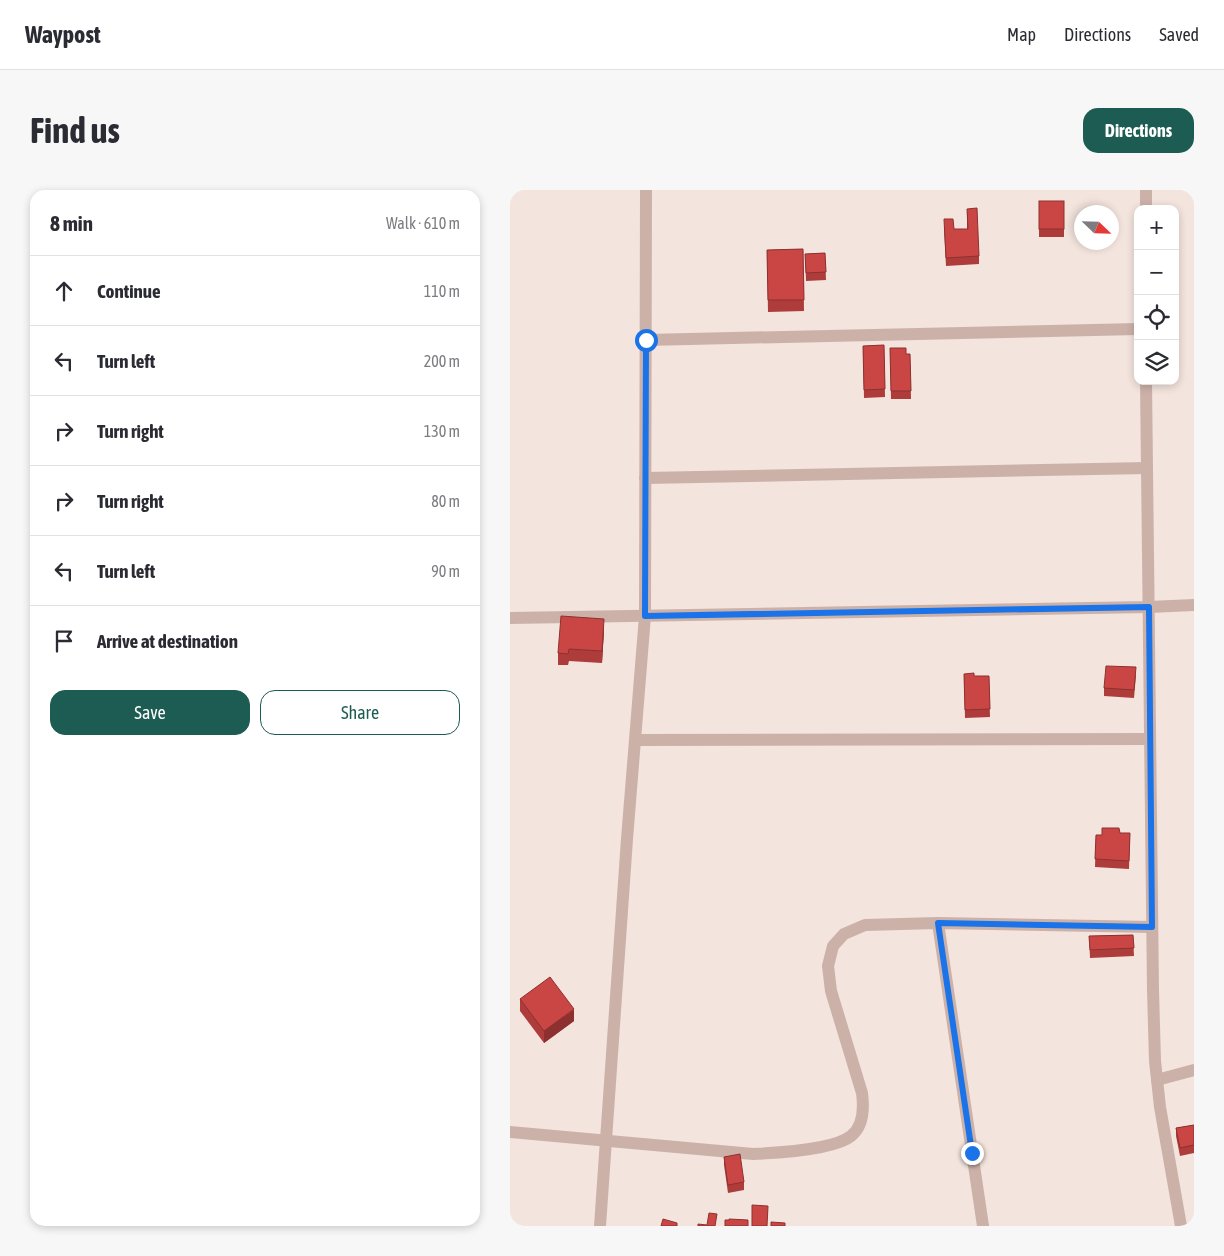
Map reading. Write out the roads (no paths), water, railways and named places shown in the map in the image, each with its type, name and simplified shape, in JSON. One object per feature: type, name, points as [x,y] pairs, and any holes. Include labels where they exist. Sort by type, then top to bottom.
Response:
[{"type":"street","points":[[600,1226],[626,848],[645,616],[646,190]]},
{"type":"street","points":[[1146,190],[1146,205]]},
{"type":"street","points":[[646,340],[1134,329]]},
{"type":"street","points":[[1146,385],[1153,999],[1160,1107],[1181,1226]]},
{"type":"street","points":[[645,478],[1148,468]]},
{"type":"street","points":[[510,618],[1149,607],[1194,604]]},
{"type":"street","points":[[636,740],[1150,739]]},
{"type":"street","points":[[510,1132],[606,1139],[753,1154],[787,1153],[834,1144],[851,1136],[859,1125],[864,1110],[862,1093],[831,991],[828,966],[834,946],[844,934],[865,925],[938,923],[1152,927]]},
{"type":"street","points":[[938,923],[983,1226]]},
{"type":"street","points":[[1157,1080],[1194,1070]]}]
